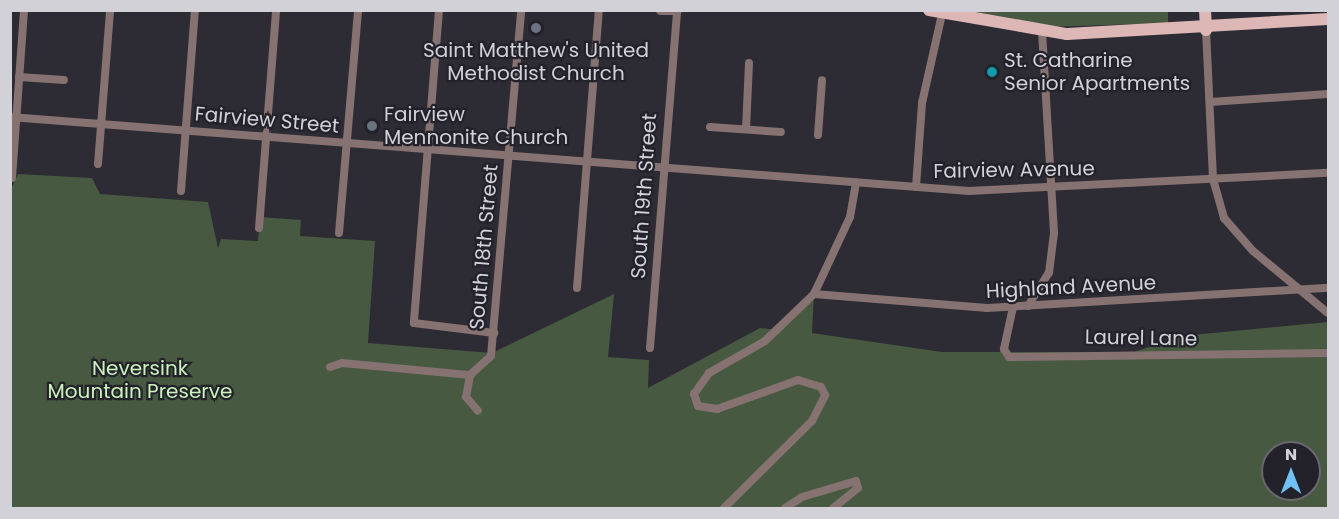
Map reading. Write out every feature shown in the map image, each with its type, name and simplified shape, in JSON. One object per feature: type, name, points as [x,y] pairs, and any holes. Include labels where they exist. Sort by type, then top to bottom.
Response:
[{"type":"main road","points":[[929,10],[1042,33],[1206,30],[1329,19]]},
{"type":"main road","points":[[1205,10],[1206,30]]},
{"type":"street","points":[[12,178],[13,117],[19,77],[24,10]]},
{"type":"street","points":[[98,164],[110,10]]},
{"type":"street","points":[[181,192],[195,10]]},
{"type":"street","points":[[259,228],[276,10]]},
{"type":"street","points":[[339,233],[358,10]]},
{"type":"street","points":[[439,10],[414,323],[494,333]]},
{"type":"street","name":"South 18th Street","points":[[473,374],[491,356],[521,10]]},
{"type":"street","points":[[576,288],[599,10]]},
{"type":"street","points":[[660,10],[677,11]]},
{"type":"street","points":[[1272,10],[1272,25]]},
{"type":"street","name":"South 19th Street","points":[[650,348],[677,11]]},
{"type":"street","points":[[916,187],[922,103],[942,14]]},
{"type":"street","points":[[1206,30],[1214,179],[1228,226],[1329,313]]},
{"type":"street","points":[[1028,306],[1052,260],[1051,187],[1042,33]]},
{"type":"street","points":[[746,129],[748,63]]},
{"type":"street","points":[[19,77],[64,80]]},
{"type":"street","points":[[818,135],[822,80]]},
{"type":"street","points":[[1210,102],[1329,94]]},
{"type":"street","name":"Fairview Street","points":[[13,117],[664,168]]},
{"type":"street","points":[[710,127],[781,132]]},
{"type":"street","name":"Fairview Avenue","points":[[664,168],[916,187],[1051,187],[1329,173]]},
{"type":"street","points":[[724,508],[812,421],[825,395],[821,387],[806,380],[722,408],[698,406],[694,394],[709,373],[757,348],[814,294],[850,218],[856,183]]},
{"type":"street","name":"Highland Avenue","points":[[814,294],[1014,307],[1329,288]]},
{"type":"street","name":"Laurel Lane","points":[[1014,307],[1004,349],[1009,357],[1329,353]]},
{"type":"street","points":[[330,368],[370,365],[473,374],[466,397],[478,411]]},
{"type":"street","points":[[785,508],[802,497],[856,482],[858,488],[833,508]]},
{"type":"green space","points":[[955,11],[1168,11],[1168,23],[1047,27]]},
{"type":"green space","name":"Neversink Mountain Preserve","points":[[10,117],[16,117],[11,189],[18,174],[92,178],[100,194],[208,202],[218,248],[221,239],[258,241],[260,217],[301,220],[300,236],[375,241],[368,343],[492,353],[614,294],[608,357],[649,360],[648,388],[760,328],[779,330],[814,294],[812,333],[942,352],[1134,352],[1182,336],[1328,322],[1328,508],[11,508]]},
{"type":"place","name":"Saint Matthew's United Methodist Church","points":[[536,28]]},
{"type":"place","name":"St. Catharine Senior Apartments","points":[[992,72]]},
{"type":"place","name":"Fairview Mennonite Church","points":[[372,126]]}]
